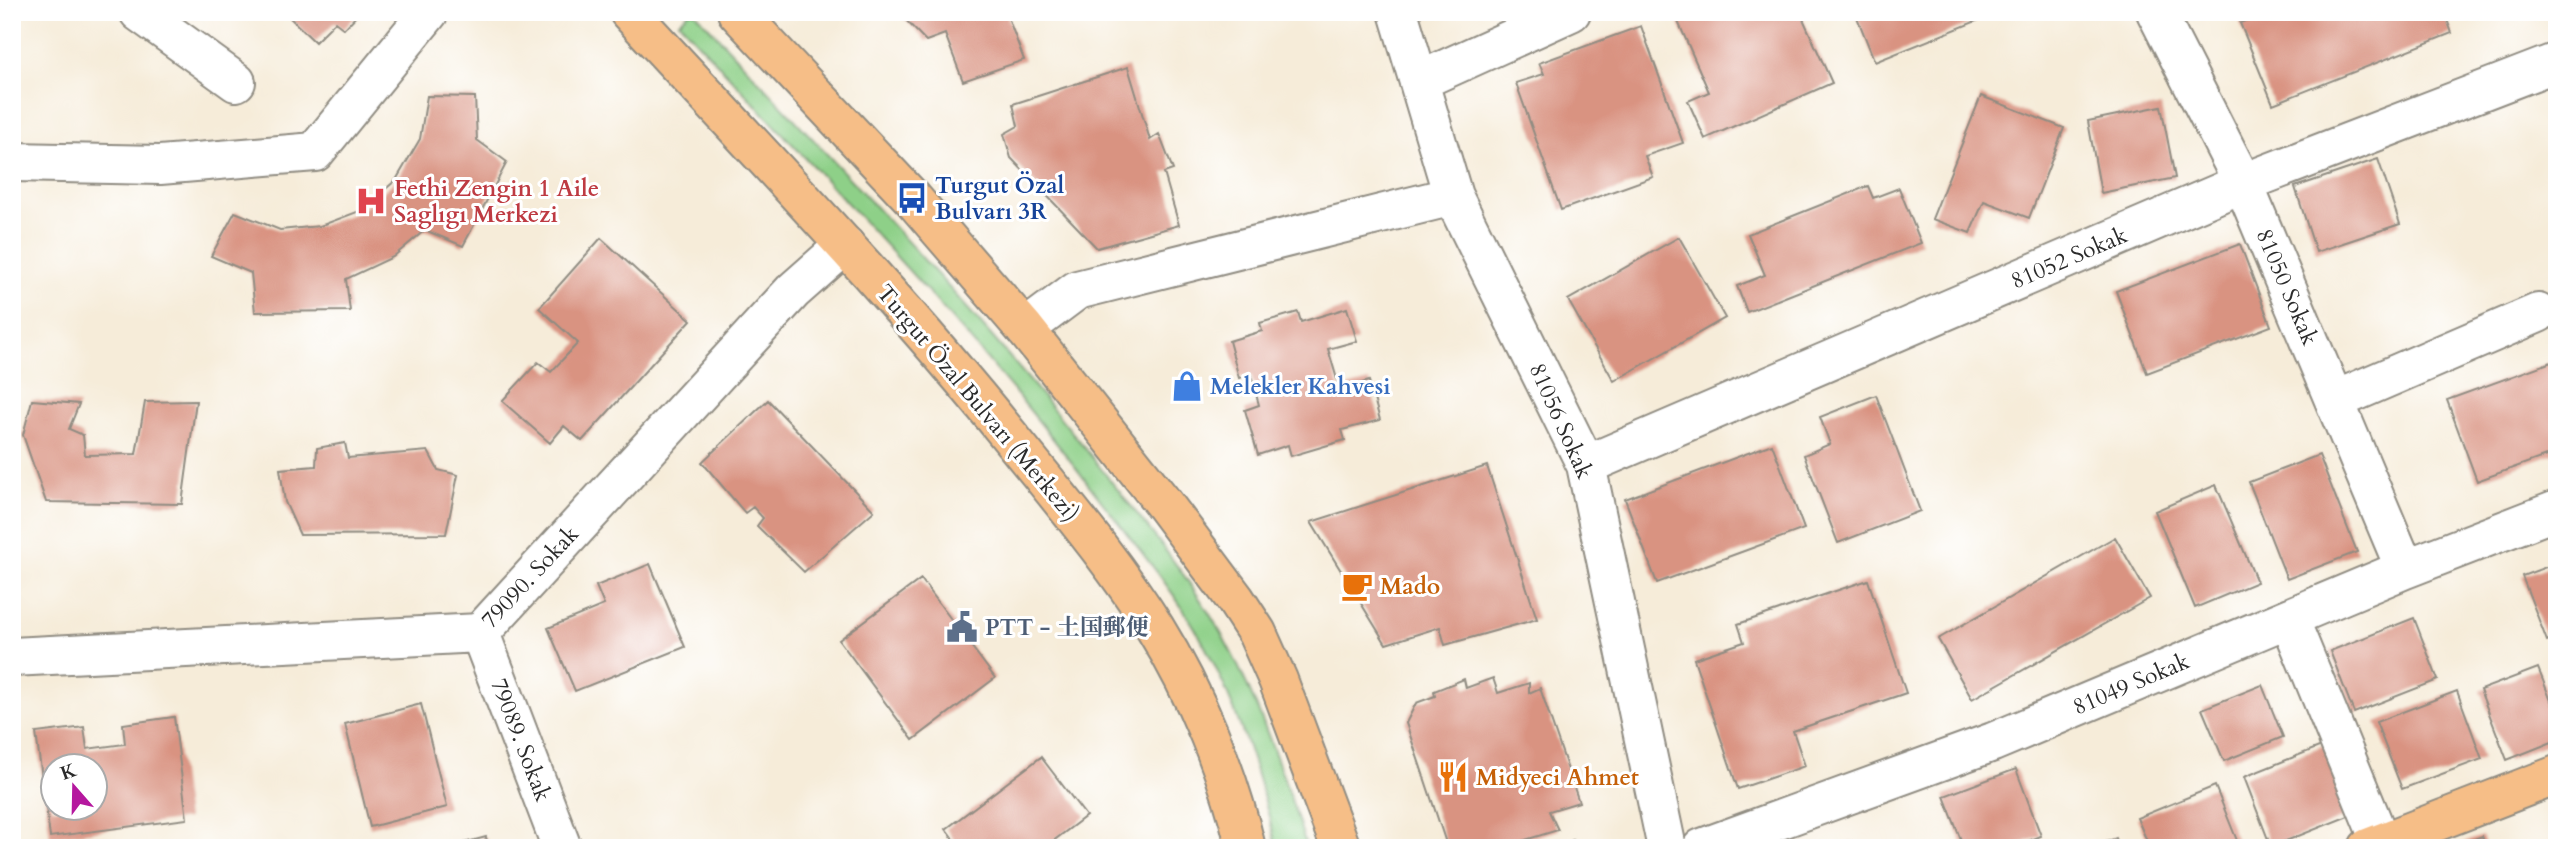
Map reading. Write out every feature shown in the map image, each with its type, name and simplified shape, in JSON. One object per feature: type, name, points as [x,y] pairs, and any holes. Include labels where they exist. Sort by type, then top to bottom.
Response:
[{"type":"main road","name":"Turgut Özal Bulvarı (Merkezi)","points":[[628,12],[947,359],[1050,487],[1155,629],[1215,750],[1246,848]]},
{"type":"main road","points":[[737,12],[912,198],[1025,329],[1164,504],[1256,633],[1310,759],[1341,848]]},
{"type":"main road","points":[[2374,845],[2556,777]]},
{"type":"street","points":[[139,12],[236,82]]},
{"type":"street","points":[[12,162],[160,165],[315,152],[429,12]]},
{"type":"street","name":"81056 Sokak","points":[[1398,12],[1453,196],[1586,465],[1667,848]]},
{"type":"street","points":[[1419,81],[1571,12]]},
{"type":"street","name":"81050 Sokak","points":[[2156,12],[2243,183],[2405,569]]},
{"type":"street","name":"81052 Sokak","points":[[1586,465],[2243,183],[2557,62]]},
{"type":"street","points":[[1025,329],[1077,290],[1453,196]]},
{"type":"street","name":"79090. Sokak","points":[[12,657],[480,633],[793,291],[845,246]]},
{"type":"street","points":[[2336,400],[2538,313]]},
{"type":"street","name":"81049 Sokak","points":[[1702,848],[1993,742],[2405,569],[2557,510]]},
{"type":"street","points":[[2289,618],[2374,845]]},
{"type":"street","name":"79089. Sokak","points":[[480,633],[562,848]]},
{"type":"green space","points":[[690,12],[695,12],[952,291],[1051,407],[1177,565],[1218,628],[1245,681],[1279,763],[1307,848],[1277,848],[1254,766],[1224,686],[1199,635],[1164,582],[1000,374],[679,22]]},
{"type":"building","points":[[284,12],[360,12],[344,29],[335,22],[315,42]]},
{"type":"building","points":[[898,12],[1006,12],[1024,60],[963,81],[945,34],[926,41]]},
{"type":"building","points":[[1686,12],[1800,12],[1832,83],[1705,139],[1688,101],[1709,92],[1676,17]]},
{"type":"building","points":[[1855,12],[1982,12],[1984,18],[1875,62]]},
{"type":"building","points":[[2267,12],[2444,12],[2452,33],[2273,104],[2240,23]]},
{"type":"building","points":[[2545,12],[2557,12],[2557,17],[2552,21]]},
{"type":"building","points":[[1641,26],[1683,143],[1645,156],[1653,177],[1561,210],[1516,83],[1544,74],[1539,63]]},
{"type":"building","points":[[1128,67],[1150,140],[1159,134],[1173,170],[1164,173],[1179,225],[1097,248],[1011,158],[1004,134],[1018,126],[1013,104]]},
{"type":"building","points":[[427,96],[475,97],[477,140],[507,162],[463,246],[425,230],[393,257],[346,279],[350,311],[255,312],[251,273],[211,256],[235,212],[280,230],[320,226],[360,211],[396,180],[420,139]]},
{"type":"building","points":[[1981,96],[2064,128],[2029,218],[1984,201],[1970,233],[1932,219]]},
{"type":"building","points":[[2161,106],[2175,178],[2101,193],[2088,121]]},
{"type":"building","points":[[2378,159],[2400,224],[2316,252],[2295,187]]},
{"type":"building","points":[[1868,186],[1873,198],[1899,188],[1921,243],[1747,312],[1737,286],[1765,275],[1748,234]]},
{"type":"building","points":[[1679,237],[1725,318],[1614,381],[1568,300]]},
{"type":"building","points":[[601,238],[691,320],[582,441],[564,426],[550,443],[502,401],[538,362],[551,372],[578,343],[539,308]]},
{"type":"building","points":[[2240,244],[2271,326],[2147,373],[2116,291]]},
{"type":"building","points":[[1347,308],[1357,341],[1328,349],[1340,389],[1369,381],[1380,420],[1342,430],[1345,440],[1291,456],[1288,445],[1258,455],[1245,410],[1259,405],[1251,375],[1239,378],[1229,341],[1262,331],[1260,323],[1298,312],[1301,322]]},
{"type":"building","points":[[2557,360],[2557,452],[2477,481],[2447,400]]},
{"type":"building","points":[[1876,395],[1920,511],[1838,543],[1804,455],[1830,444],[1820,417]]},
{"type":"building","points":[[32,400],[79,404],[69,429],[83,435],[85,455],[136,454],[145,402],[196,401],[182,504],[46,502],[23,435]]},
{"type":"building","points":[[768,400],[874,511],[804,572],[757,526],[763,518],[753,507],[745,513],[702,462]]},
{"type":"building","points":[[345,443],[348,458],[428,451],[438,470],[458,475],[446,534],[300,535],[285,502],[280,469],[316,466],[317,448]]},
{"type":"building","points":[[1772,444],[1804,529],[1657,583],[1625,499]]},
{"type":"building","points":[[2319,455],[2357,552],[2287,579],[2249,482]]},
{"type":"building","points":[[1487,466],[1537,619],[1445,645],[1440,627],[1386,644],[1311,522]]},
{"type":"building","points":[[2216,485],[2257,582],[2195,608],[2155,511]]},
{"type":"building","points":[[2115,537],[2150,598],[1972,699],[1938,639]]},
{"type":"building","points":[[2557,563],[2557,637],[2547,641],[2522,576]]},
{"type":"building","points":[[650,564],[685,647],[575,691],[548,628],[604,605],[596,586]]},
{"type":"building","points":[[921,579],[995,678],[913,740],[839,640]]},
{"type":"building","points":[[1868,580],[1906,693],[1793,731],[1805,766],[1738,789],[1694,659],[1744,642],[1738,624]]},
{"type":"building","points":[[2414,618],[2438,680],[2354,713],[2330,651]]},
{"type":"building","points":[[2538,668],[2557,716],[2557,740],[2507,760],[2480,690]]},
{"type":"building","points":[[1493,678],[1498,693],[1529,683],[1529,693],[1540,688],[1579,802],[1549,811],[1558,830],[1499,848],[1458,848],[1446,843],[1406,723],[1416,703],[1435,696],[1434,691],[1464,679],[1466,688]]},
{"type":"building","points":[[2262,685],[2283,737],[2224,761],[2202,709]]},
{"type":"building","points":[[2457,691],[2482,759],[2402,789],[2376,722]]},
{"type":"building","points":[[421,704],[447,807],[370,827],[345,724]]},
{"type":"building","points":[[174,717],[187,819],[50,837],[48,822],[108,822],[108,752],[39,752],[36,733],[84,727],[87,749],[125,744],[123,724]]},
{"type":"building","points":[[2324,745],[2351,815],[2271,847],[2244,777]]},
{"type":"building","points":[[1041,757],[1086,816],[1044,848],[960,848],[946,829]]},
{"type":"building","points":[[2016,769],[2041,836],[2011,848],[1964,848],[1944,796]]},
{"type":"building","points":[[2215,786],[2240,848],[2150,848],[2137,818]]},
{"type":"building","points":[[2482,836],[2486,848],[2451,848]]},
{"type":"building","points":[[486,837],[489,848],[449,848],[449,847]]},
{"type":"building","points":[[2116,838],[2120,848],[2091,848]]},
{"type":"building","points":[[1573,840],[1584,848],[1555,848]]},
{"type":"building","points":[[1852,841],[1855,848],[1836,848]]},
{"type":"place","name":"Turgut Özal Bulvarı 3R","points":[[912,198]]},
{"type":"place","name":"Fethi Zengin 1 Aile Saglıgı Merkezi","points":[[371,201]]},
{"type":"place","name":"Melekler Kahvesi","points":[[1187,386]]},
{"type":"place","name":"Mado","points":[[1357,586]]},
{"type":"place","name":"PTT - 土国郵便","points":[[962,627]]},
{"type":"place","name":"Midyeci Ahmet","points":[[1453,777]]}]
